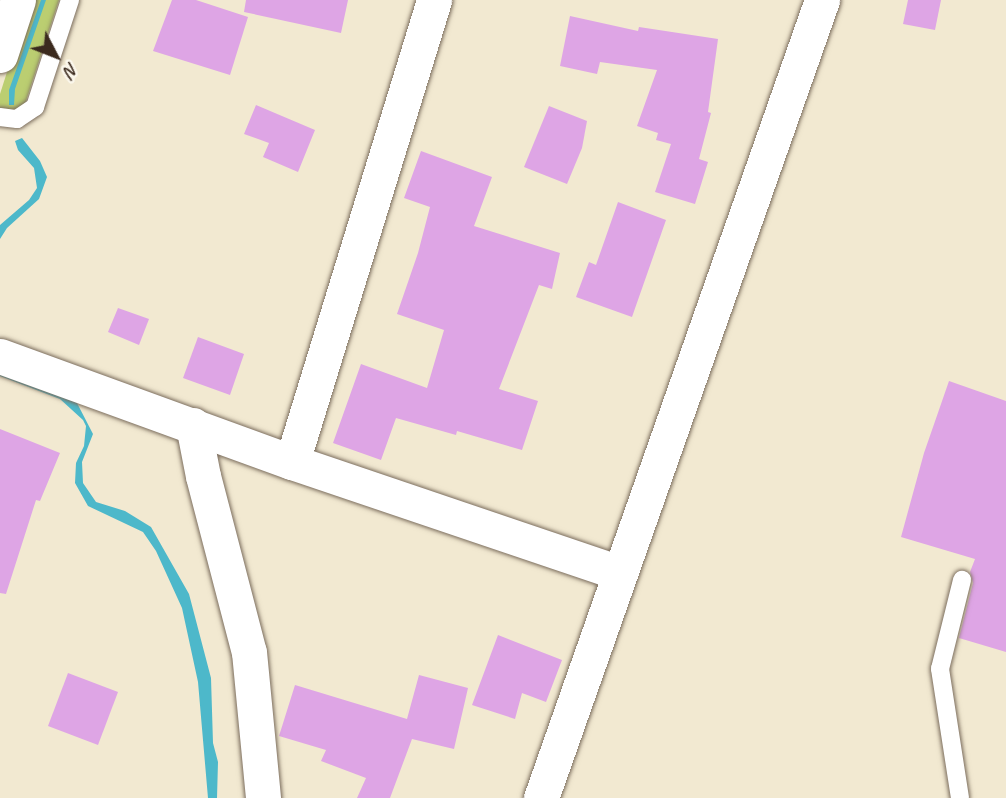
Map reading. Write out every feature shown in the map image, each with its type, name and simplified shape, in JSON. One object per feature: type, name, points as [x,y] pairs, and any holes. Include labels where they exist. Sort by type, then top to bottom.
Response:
[{"type":"street","points":[[0,55],[18,0]]},
{"type":"street","points":[[292,462],[435,0]]},
{"type":"street","points":[[541,798],[822,0]]},
{"type":"street","points":[[0,356],[292,462],[619,573]]},
{"type":"street","points":[[193,425],[203,477],[250,652],[263,798]]},
{"type":"lane","points":[[0,117],[17,119],[35,107],[70,0]]},
{"type":"lane","points":[[960,798],[959,775],[940,669],[962,580]]},
{"type":"green space","points":[[30,0],[59,0],[24,107],[18,111],[0,109],[0,94]]},
{"type":"water","points":[[41,0],[46,0],[15,89],[14,105],[9,105],[9,90]]},
{"type":"water","points":[[22,138],[40,161],[47,177],[39,199],[7,228],[0,239],[0,225],[29,200],[37,188],[34,168],[18,150],[15,141]]},
{"type":"water","points":[[0,369],[64,393],[77,403],[93,434],[82,462],[83,483],[96,502],[125,511],[151,527],[189,594],[211,678],[213,743],[218,762],[217,798],[208,798],[198,682],[182,608],[156,551],[143,532],[88,506],[75,483],[76,463],[84,446],[86,426],[83,420],[60,399],[0,376]]},
{"type":"building","points":[[172,0],[196,0],[248,17],[230,75],[153,51]]},
{"type":"building","points":[[246,0],[348,0],[341,33],[244,12]]},
{"type":"building","points":[[908,0],[941,0],[935,30],[903,24]]},
{"type":"building","points":[[570,16],[638,31],[639,27],[718,39],[708,112],[711,113],[699,159],[708,162],[695,204],[655,192],[671,144],[656,140],[658,133],[637,126],[657,70],[600,62],[597,74],[560,66]]},
{"type":"building","points":[[256,105],[315,130],[298,172],[263,157],[269,143],[244,134]]},
{"type":"building","points":[[549,106],[587,121],[582,148],[567,184],[524,167]]},
{"type":"building","points":[[421,151],[492,177],[474,226],[560,253],[552,289],[539,285],[499,389],[538,401],[522,450],[457,431],[456,435],[396,418],[381,460],[333,443],[361,364],[427,388],[444,330],[397,314],[430,207],[404,198]]},
{"type":"building","points":[[618,202],[666,220],[632,317],[576,297],[589,262],[596,265]]},
{"type":"building","points":[[118,308],[149,319],[139,345],[108,332]]},
{"type":"building","points":[[198,337],[244,354],[230,395],[183,378]]},
{"type":"building","points":[[949,381],[1006,401],[1006,652],[959,638],[973,583],[970,572],[975,559],[901,537],[924,453]]},
{"type":"building","points":[[0,429],[60,453],[40,501],[36,500],[6,594],[0,593]]},
{"type":"building","points":[[498,635],[562,660],[546,702],[522,693],[515,719],[472,705]]},
{"type":"building","points":[[68,673],[118,692],[98,745],[48,726]]},
{"type":"building","points":[[419,675],[468,688],[454,749],[412,739],[390,798],[357,798],[366,778],[321,761],[326,750],[279,736],[295,685],[407,719]]}]
